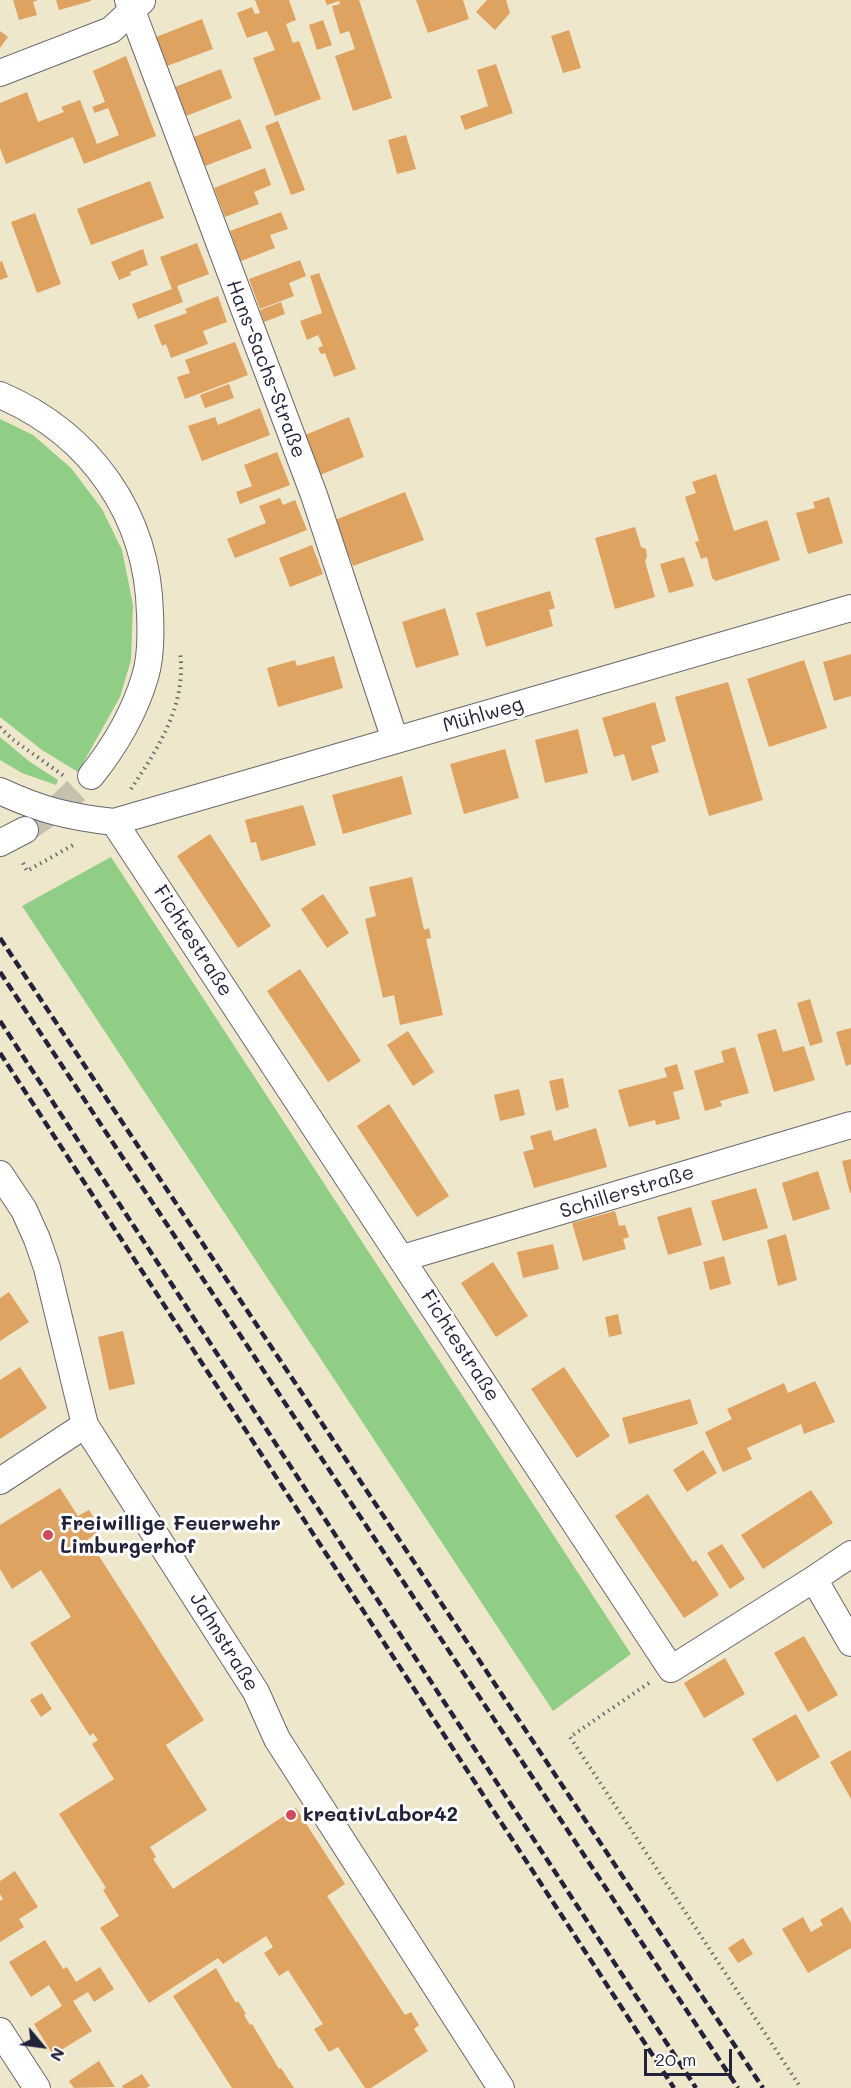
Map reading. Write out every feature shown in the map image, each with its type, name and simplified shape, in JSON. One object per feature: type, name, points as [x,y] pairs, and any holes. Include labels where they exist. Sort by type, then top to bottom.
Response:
[{"type":"street","points":[[0,73],[111,30],[134,4]]},
{"type":"street","name":"Hans-Sachs-Straße","points":[[134,4],[314,495],[395,740]]},
{"type":"street","points":[[0,395],[22,404],[62,431],[96,464],[119,498],[139,542],[150,586],[151,633],[146,675],[130,717],[110,752],[80,777]]},
{"type":"street","name":"Mühlweg","points":[[114,822],[851,608]]},
{"type":"street","points":[[0,790],[34,806],[77,818],[114,822]]},
{"type":"street","name":"Fichtestraße","points":[[114,822],[403,1258],[671,1669]]},
{"type":"street","points":[[0,843],[25,830]]},
{"type":"street","name":"Schillerstraße","points":[[403,1258],[851,1125]]},
{"type":"street","name":"Jahnstraße","points":[[0,1174],[24,1210],[47,1268],[85,1425],[256,1692],[277,1739],[501,2088]]},
{"type":"street","points":[[0,1481],[85,1425]]},
{"type":"street","points":[[671,1669],[851,1554]]},
{"type":"street","points":[[814,1579],[851,1643]]},
{"type":"street","points":[[0,2031],[37,2088]]},
{"type":"path","points":[[0,727],[12,739],[80,777]]},
{"type":"path","points":[[20,859],[27,871],[76,844]]},
{"type":"path","points":[[671,1669],[570,1737],[801,2088]]},
{"type":"green space","points":[[0,419],[33,435],[71,468],[102,509],[122,550],[133,605],[131,660],[120,697],[78,772],[42,750],[0,717]]},
{"type":"green space","points":[[0,737],[30,762],[58,780],[56,785],[22,773],[0,760]]},
{"type":"green space","points":[[111,857],[631,1654],[553,1711],[22,906]]},
{"type":"building","points":[[13,0],[38,0],[33,2],[37,15],[19,20]]},
{"type":"building","points":[[56,0],[91,0],[91,1],[59,10]]},
{"type":"building","points":[[255,0],[289,0],[296,20],[286,24],[293,43],[299,41],[321,99],[275,116],[253,58],[275,50],[267,31],[247,38],[237,13],[252,7],[255,14],[260,13]]},
{"type":"building","points":[[325,0],[359,0],[392,98],[353,111],[335,56],[355,49],[349,31],[340,34],[332,6],[340,4],[339,1],[327,5]]},
{"type":"building","points":[[416,0],[463,0],[469,19],[428,33]]},
{"type":"building","points":[[487,0],[506,0],[510,13],[495,30],[476,12]]},
{"type":"building","points":[[202,19],[213,49],[167,66],[156,37]]},
{"type":"building","points":[[323,20],[332,45],[317,50],[309,25]]},
{"type":"building","points":[[569,30],[581,68],[563,73],[551,36]]},
{"type":"building","points":[[0,31],[8,37],[0,48]]},
{"type":"building","points":[[126,56],[156,136],[84,164],[73,137],[6,164],[0,148],[0,103],[27,92],[38,122],[64,112],[61,107],[80,100],[97,144],[119,135],[108,108],[95,113],[92,107],[105,102],[93,71]]},
{"type":"building","points":[[496,64],[513,113],[465,130],[460,116],[488,106],[477,70]]},
{"type":"building","points":[[221,69],[232,98],[186,116],[175,87]]},
{"type":"building","points":[[240,119],[252,148],[205,166],[194,137]]},
{"type":"building","points":[[278,121],[305,190],[291,195],[265,126]]},
{"type":"building","points":[[406,135],[416,169],[397,174],[388,140]]},
{"type":"building","points":[[265,168],[271,185],[254,192],[259,204],[225,217],[214,188]]},
{"type":"building","points":[[150,181],[164,218],[91,245],[77,209]]},
{"type":"building","points":[[281,212],[288,229],[270,235],[275,248],[241,261],[230,231]]},
{"type":"building","points":[[35,213],[61,284],[37,293],[11,222]]},
{"type":"building","points":[[197,243],[209,274],[177,286],[183,302],[138,319],[132,304],[172,289],[160,257]]},
{"type":"building","points":[[143,249],[148,265],[130,272],[131,275],[119,280],[111,262]]},
{"type":"building","points":[[300,260],[306,276],[289,283],[294,296],[260,309],[249,279]]},
{"type":"building","points":[[2,261],[8,277],[0,280],[0,262]]},
{"type":"building","points":[[319,273],[356,369],[334,377],[325,353],[321,354],[318,348],[323,346],[318,335],[307,340],[300,321],[322,313],[310,276]]},
{"type":"building","points":[[218,296],[227,322],[203,331],[208,344],[171,358],[166,344],[162,346],[154,325],[187,313],[185,309]]},
{"type":"building","points":[[281,302],[285,314],[264,322],[260,310]]},
{"type":"building","points":[[235,342],[248,375],[185,399],[177,377],[190,373],[185,360]]},
{"type":"building","points":[[229,384],[234,398],[205,408],[200,395]]},
{"type":"building","points":[[260,408],[270,435],[202,461],[188,426],[215,417],[218,425]]},
{"type":"building","points":[[349,417],[364,457],[320,475],[305,435]]},
{"type":"building","points":[[277,452],[290,485],[240,504],[236,492],[252,486],[244,465]]},
{"type":"building","points":[[716,474],[734,531],[767,520],[780,560],[716,581],[712,578],[707,557],[701,559],[695,542],[699,541],[685,497],[696,493],[692,482]]},
{"type":"building","points":[[405,492],[424,540],[353,566],[335,520]]},
{"type":"building","points":[[829,497],[843,543],[808,554],[796,513],[815,508],[813,502]]},
{"type":"building","points":[[280,498],[283,505],[295,500],[307,530],[235,558],[227,539],[266,523],[259,506]]},
{"type":"building","points":[[635,527],[641,547],[646,549],[645,561],[655,597],[615,609],[595,538]]},
{"type":"building","points":[[312,545],[323,574],[290,587],[279,558]]},
{"type":"building","points":[[684,557],[694,586],[669,593],[660,564]]},
{"type":"building","points":[[550,591],[555,608],[549,610],[553,626],[486,647],[476,613]]},
{"type":"building","points":[[445,608],[459,655],[416,668],[402,622]]},
{"type":"building","points":[[851,654],[851,696],[834,701],[823,662]]},
{"type":"building","points":[[334,656],[343,688],[278,707],[267,668],[295,660],[297,666]]},
{"type":"building","points":[[804,660],[827,728],[769,747],[747,679]]},
{"type":"building","points":[[728,682],[763,800],[709,816],[675,697]]},
{"type":"building","points":[[655,702],[666,741],[651,746],[659,772],[632,781],[624,754],[614,757],[602,718]]},
{"type":"building","points":[[578,729],[588,773],[545,783],[535,740]]},
{"type":"building","points":[[505,749],[519,798],[464,814],[450,764]]},
{"type":"building","points":[[402,776],[412,814],[343,834],[332,795]]},
{"type":"building","points":[[303,805],[316,845],[261,861],[256,842],[251,843],[245,820]]},
{"type":"building","points":[[210,834],[271,926],[238,948],[177,856]]},
{"type":"building","points":[[412,877],[424,930],[429,928],[431,938],[426,939],[443,1015],[400,1025],[394,995],[383,998],[365,919],[376,916],[369,887]]},
{"type":"building","points":[[323,894],[349,933],[327,948],[301,909]]},
{"type":"building","points":[[300,969],[361,1061],[328,1082],[267,991]]},
{"type":"building","points":[[810,999],[823,1042],[810,1046],[797,1003]]},
{"type":"building","points":[[851,1028],[851,1064],[846,1066],[836,1032]]},
{"type":"building","points":[[776,1029],[783,1052],[804,1046],[815,1080],[774,1092],[757,1034]]},
{"type":"building","points":[[408,1031],[434,1072],[413,1086],[387,1045]]},
{"type":"building","points":[[735,1047],[749,1093],[720,1101],[722,1106],[705,1111],[694,1071],[724,1062],[721,1051]]},
{"type":"building","points":[[677,1064],[684,1089],[673,1092],[680,1119],[656,1125],[655,1120],[629,1127],[618,1090],[667,1077],[664,1068]]},
{"type":"building","points":[[563,1078],[569,1107],[556,1111],[549,1081]]},
{"type":"building","points":[[519,1089],[525,1115],[500,1121],[494,1095]]},
{"type":"building","points":[[389,1104],[449,1196],[417,1217],[357,1126]]},
{"type":"building","points":[[596,1128],[607,1167],[534,1188],[523,1152],[534,1149],[530,1136],[551,1130],[554,1141]]},
{"type":"building","points":[[851,1159],[851,1193],[850,1193],[842,1161]]},
{"type":"building","points":[[818,1171],[830,1209],[793,1221],[782,1183]]},
{"type":"building","points":[[756,1188],[768,1228],[723,1241],[711,1201]]},
{"type":"building","points":[[691,1207],[702,1245],[668,1255],[657,1217]]},
{"type":"building","points":[[615,1211],[619,1226],[625,1225],[629,1237],[623,1239],[626,1249],[583,1261],[572,1223]]},
{"type":"building","points":[[786,1234],[797,1280],[778,1286],[767,1240]]},
{"type":"building","points":[[553,1244],[559,1269],[523,1278],[517,1252]]},
{"type":"building","points":[[724,1256],[731,1284],[710,1290],[703,1262]]},
{"type":"building","points":[[493,1262],[528,1316],[496,1337],[461,1283]]},
{"type":"building","points":[[9,1292],[29,1322],[0,1341],[0,1298]]},
{"type":"building","points":[[618,1314],[622,1334],[609,1337],[605,1317]]},
{"type":"building","points":[[123,1331],[135,1384],[109,1390],[98,1337]]},
{"type":"building","points":[[20,1367],[47,1408],[0,1439],[0,1380]]},
{"type":"building","points":[[564,1367],[610,1436],[577,1458],[531,1389]]},
{"type":"building","points":[[815,1381],[835,1422],[804,1434],[801,1424],[747,1448],[752,1459],[723,1472],[705,1432],[732,1419],[727,1409],[784,1383],[788,1393]]},
{"type":"building","points":[[690,1399],[698,1424],[629,1444],[622,1418]]},
{"type":"building","points":[[703,1450],[717,1473],[687,1492],[673,1470]]},
{"type":"building","points":[[60,1488],[78,1516],[89,1510],[102,1531],[88,1539],[204,1720],[166,1745],[207,1810],[150,1847],[156,1857],[153,1859],[173,1889],[296,1808],[345,1884],[327,1896],[405,2015],[411,2012],[419,2025],[414,2029],[428,2051],[371,2088],[365,2088],[338,2047],[329,2052],[314,2029],[323,2024],[288,1970],[279,1976],[264,1953],[273,1947],[266,1936],[223,1964],[218,1958],[149,2003],[100,1928],[119,1916],[103,1890],[106,1888],[59,1814],[114,1779],[92,1744],[98,1740],[93,1733],[90,1736],[30,1643],[71,1617],[41,1570],[12,1589],[0,1569],[0,1525]]},
{"type":"building","points":[[811,1490],[833,1523],[763,1569],[741,1535]]},
{"type":"building","points":[[648,1494],[693,1562],[696,1560],[719,1595],[684,1618],[615,1516]]},
{"type":"building","points":[[722,1544],[745,1579],[730,1589],[707,1553]]},
{"type":"building","points":[[804,1636],[838,1695],[808,1712],[774,1653]]},
{"type":"building","points":[[725,1658],[745,1694],[704,1718],[684,1683]]},
{"type":"building","points":[[42,1693],[52,1709],[41,1717],[30,1700]]},
{"type":"building","points":[[796,1714],[820,1757],[777,1782],[752,1739]]},
{"type":"building","points":[[851,1750],[851,1799],[830,1762]]},
{"type":"building","points":[[15,1871],[38,1907],[19,1919],[24,1927],[0,1942],[0,1901],[3,1899],[0,1894],[0,1881]]},
{"type":"building","points":[[842,1907],[851,1923],[851,1948],[808,1973],[782,1929],[803,1917],[811,1932],[823,1925],[820,1920]]},
{"type":"building","points":[[743,1938],[753,1954],[738,1963],[728,1948]]},
{"type":"building","points":[[45,1940],[63,1969],[67,1967],[76,1982],[100,1967],[114,1989],[94,2002],[88,1992],[73,2001],[92,2031],[53,2055],[34,2024],[62,2006],[49,1985],[31,1997],[9,1962]]},
{"type":"building","points":[[216,1968],[236,2003],[238,2001],[246,2014],[244,2015],[250,2025],[252,2024],[279,2069],[281,2068],[294,2088],[232,2088],[230,2085],[173,1996]]},
{"type":"building","points":[[99,2061],[115,2087],[74,2088],[69,2081]]},
{"type":"building","points":[[142,2074],[150,2086],[123,2088],[122,2086]]},
{"type":"tunnel","points":[[25,830],[61,805],[91,776]]},
{"type":"railway","points":[[0,938],[763,2088]]},
{"type":"railway","points":[[0,972],[738,2088]]},
{"type":"railway","points":[[0,1021],[696,2088]]},
{"type":"railway","points":[[0,1053],[674,2088]]},
{"type":"place","name":"Freiwillige Feuerwehr Limburgerhof","points":[[48,1535]]},
{"type":"place","name":"kreativLabor42","points":[[291,1815]]}]
